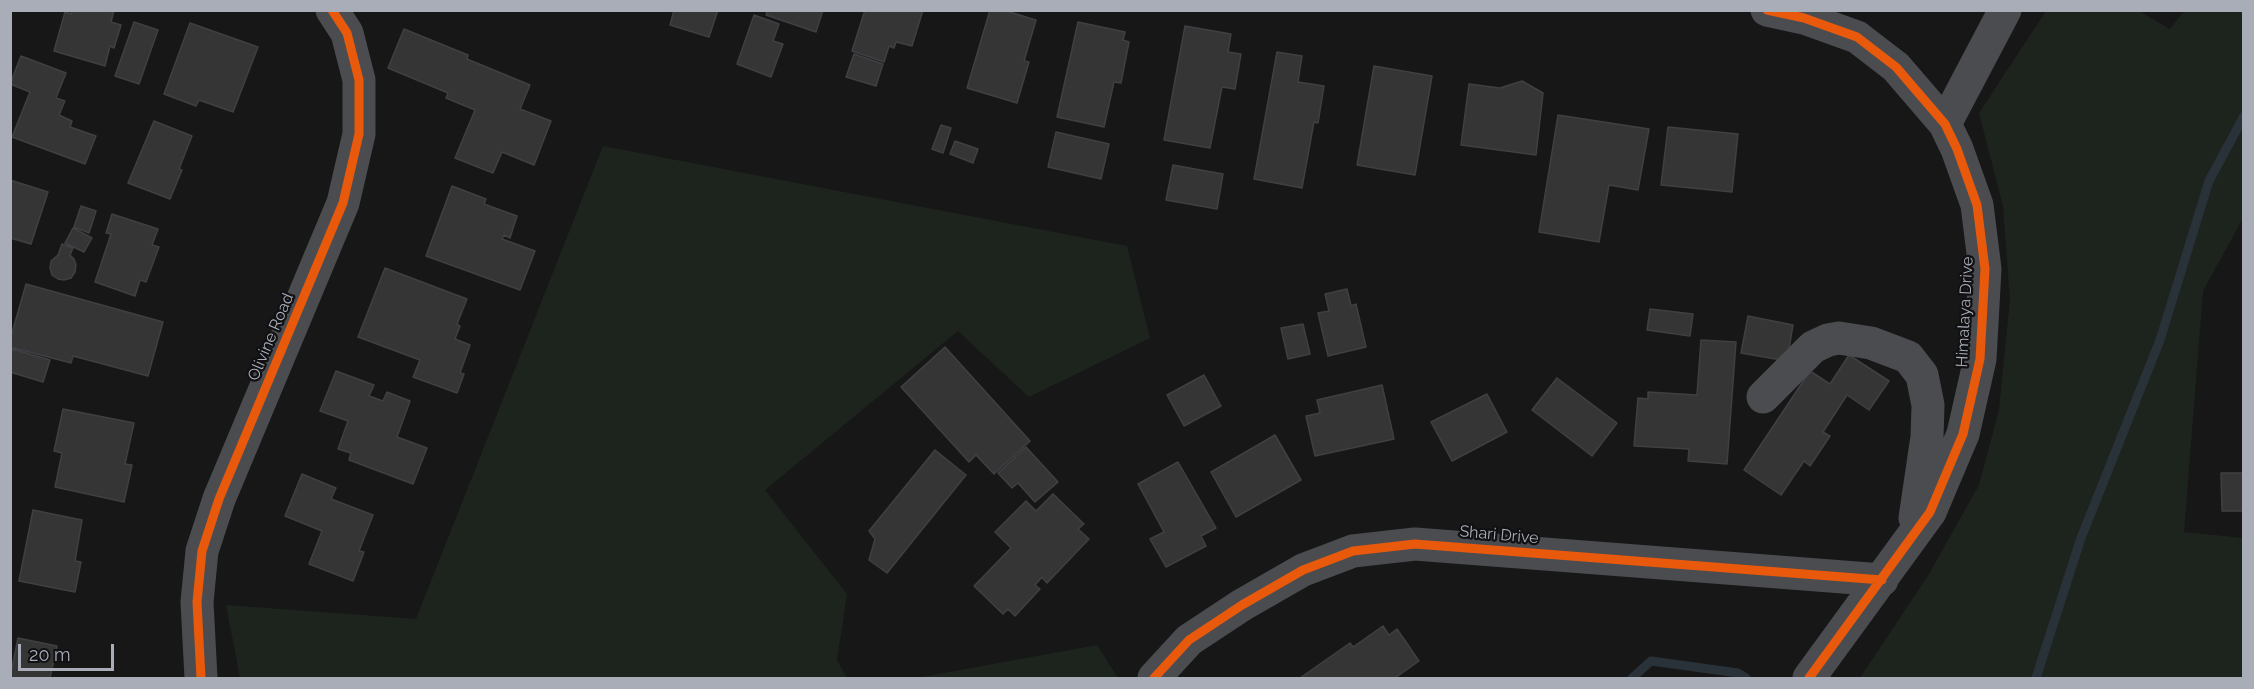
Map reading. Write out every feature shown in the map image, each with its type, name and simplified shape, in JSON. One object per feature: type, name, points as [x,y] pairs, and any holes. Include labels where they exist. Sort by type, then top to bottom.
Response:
[{"type":"street","name":"Olivine Road","points":[[201,678],[197,602],[202,551],[219,499],[343,203],[359,134],[359,80],[347,33],[332,10]]},
{"type":"street","name":"Himalaya Drive","points":[[1767,10],[1804,18],[1857,37],[1896,67],[1945,124],[1957,149],[1977,205],[1985,269],[1980,359],[1964,434],[1930,512],[1809,678]]},
{"type":"street","points":[[1945,124],[2005,10]]},
{"type":"street","points":[[1763,398],[1813,347],[1828,340],[1839,338],[1871,343],[1908,357],[1922,375],[1928,405],[1927,437],[1912,537]]},
{"type":"street","name":"Shari Drive","points":[[1154,678],[1189,640],[1242,605],[1303,570],[1353,551],[1415,544],[1882,580]]},
{"type":"shaded area","points":[[2046,11],[2139,11],[2170,29],[2184,11],[2243,11],[2243,218],[2203,291],[2184,532],[2243,538],[2243,678],[1860,678],[1929,574],[1979,485],[1999,410],[2010,300],[2003,206],[1979,113]]},
{"type":"shaded area","points":[[603,146],[1127,246],[1150,338],[1029,397],[958,331],[765,490],[847,594],[837,660],[847,678],[240,678],[226,605],[416,619]]},
{"type":"shaded area","points":[[1097,645],[1118,678],[917,678]]},
{"type":"building","points":[[72,10],[114,10],[111,22],[121,25],[114,48],[110,46],[105,66],[54,51],[65,12],[71,14]]},
{"type":"building","points":[[674,10],[718,10],[709,37],[670,25]]},
{"type":"building","points":[[768,10],[823,10],[816,32],[766,15]]},
{"type":"building","points":[[865,10],[923,10],[912,46],[896,42],[894,48],[889,46],[884,62],[852,51]]},
{"type":"building","points":[[990,10],[1003,10],[1036,20],[1024,61],[1029,62],[1017,103],[967,88]]},
{"type":"building","points":[[754,15],[779,24],[773,41],[783,44],[771,77],[737,64]]},
{"type":"building","points":[[134,22],[158,30],[139,84],[115,76]]},
{"type":"building","points":[[1078,22],[1125,32],[1123,40],[1129,42],[1121,83],[1114,82],[1104,127],[1057,117]]},
{"type":"building","points":[[190,23],[258,47],[233,112],[199,100],[196,106],[164,94]]},
{"type":"building","points":[[1185,26],[1231,34],[1228,52],[1241,54],[1235,89],[1222,87],[1210,148],[1164,140]]},
{"type":"building","points":[[404,29],[468,55],[467,59],[530,85],[520,109],[551,121],[534,165],[502,152],[493,173],[455,158],[475,110],[446,98],[448,93],[388,68]]},
{"type":"building","points":[[1277,52],[1302,56],[1298,82],[1324,86],[1318,123],[1314,122],[1302,188],[1254,179]]},
{"type":"building","points":[[854,54],[883,64],[876,86],[846,77]]},
{"type":"building","points":[[21,56],[66,73],[56,98],[65,101],[59,115],[72,121],[70,127],[96,136],[85,164],[12,137],[30,92],[10,84]]},
{"type":"building","points":[[1374,66],[1432,76],[1415,175],[1357,165]]},
{"type":"building","points":[[1522,81],[1543,93],[1536,155],[1461,145],[1469,84],[1500,88]]},
{"type":"building","points":[[1558,115],[1649,129],[1638,190],[1609,185],[1599,242],[1539,232]]},
{"type":"building","points":[[154,121],[192,136],[170,199],[128,183]]},
{"type":"building","points":[[941,125],[951,128],[943,153],[932,149]]},
{"type":"building","points":[[1668,127],[1738,134],[1732,192],[1661,185]]},
{"type":"building","points":[[1056,132],[1109,144],[1101,179],[1048,167]]},
{"type":"building","points":[[955,141],[978,149],[973,163],[950,154]]},
{"type":"building","points":[[1173,165],[1223,174],[1217,209],[1166,200]]},
{"type":"building","points":[[10,180],[48,192],[31,244],[10,238]]},
{"type":"building","points":[[452,186],[486,199],[484,204],[517,216],[510,238],[504,235],[502,239],[535,251],[520,290],[426,256]]},
{"type":"building","points":[[81,206],[96,211],[89,233],[74,227]]},
{"type":"building","points":[[112,214],[158,229],[152,245],[159,247],[146,282],[140,280],[135,296],[95,282],[111,234],[106,233]]},
{"type":"building","points":[[73,228],[92,238],[84,252],[65,243]]},
{"type":"building","points":[[62,244],[73,248],[70,255],[76,265],[71,278],[64,280],[52,275],[50,268],[51,261],[58,255]]},
{"type":"building","points":[[385,268],[467,299],[457,324],[460,326],[455,339],[470,345],[460,373],[464,374],[457,393],[413,377],[420,360],[358,337]]},
{"type":"building","points":[[26,284],[163,322],[148,376],[73,356],[71,363],[10,347]]},
{"type":"building","points":[[1347,289],[1351,306],[1356,304],[1366,347],[1328,356],[1318,313],[1329,311],[1325,294]]},
{"type":"building","points":[[1650,309],[1693,314],[1690,336],[1647,330]]},
{"type":"building","points":[[1748,316],[1793,325],[1787,361],[1741,353]]},
{"type":"building","points":[[1303,324],[1310,354],[1288,359],[1281,328]]},
{"type":"building","points":[[1701,340],[1736,342],[1727,464],[1688,461],[1689,449],[1634,446],[1638,398],[1648,399],[1648,392],[1697,395]]},
{"type":"building","points":[[945,347],[1030,441],[994,474],[976,455],[969,462],[901,387]]},
{"type":"building","points":[[12,349],[50,360],[43,382],[10,372]]},
{"type":"building","points":[[1849,355],[1889,381],[1869,410],[1847,395],[1823,432],[1830,436],[1810,466],[1804,461],[1781,495],[1744,470],[1810,371],[1830,384]]},
{"type":"building","points":[[336,371],[374,385],[369,396],[383,401],[387,392],[410,401],[397,437],[427,448],[413,484],[349,460],[351,453],[338,449],[348,421],[320,411]]},
{"type":"building","points":[[1204,375],[1221,406],[1184,426],[1167,395]]},
{"type":"building","points":[[1557,378],[1617,423],[1592,456],[1532,410]]},
{"type":"building","points":[[1382,385],[1394,439],[1315,456],[1306,416],[1320,413],[1317,400]]},
{"type":"building","points":[[1487,394],[1507,432],[1452,461],[1431,422]]},
{"type":"building","points":[[63,409],[134,423],[125,464],[132,465],[124,502],[55,487],[62,453],[54,451]]},
{"type":"building","points":[[1275,435],[1301,480],[1236,517],[1211,472]]},
{"type":"building","points":[[1026,447],[1058,482],[1035,502],[1018,483],[1012,488],[998,473]]},
{"type":"building","points":[[935,450],[966,475],[887,573],[869,560],[875,539],[869,531]]},
{"type":"building","points":[[1178,462],[1216,528],[1201,536],[1206,546],[1166,567],[1150,539],[1164,532],[1138,484]]},
{"type":"building","points":[[2221,473],[2244,473],[2244,511],[2222,511]]},
{"type":"building","points":[[302,474],[336,488],[331,499],[373,515],[359,551],[364,552],[353,581],[309,564],[322,531],[285,516]]},
{"type":"building","points":[[1053,494],[1084,524],[1078,529],[1089,539],[1047,583],[1042,577],[1035,585],[1040,589],[1015,616],[1008,609],[1003,614],[974,586],[1011,548],[995,532],[1026,501],[1036,511]]},
{"type":"building","points":[[33,510],[82,520],[75,561],[81,562],[75,592],[19,581]]},
{"type":"building","points":[[1383,626],[1389,635],[1397,629],[1419,661],[1395,678],[1300,678],[1350,643],[1353,647]]},
{"type":"building","points":[[18,638],[57,646],[50,678],[10,678]]},
{"type":"waterway","points":[[2036,678],[2081,538],[2160,340],[2209,181],[2244,116]]},
{"type":"waterway","points":[[1632,678],[1651,661],[1738,673],[1746,678]]},
{"type":"cycle path","points":[[201,678],[197,602],[202,551],[219,499],[343,203],[359,134],[359,80],[347,33],[332,10]]},
{"type":"cycle path","points":[[1767,10],[1804,18],[1857,37],[1896,67],[1945,124],[1957,149],[1977,205],[1985,269],[1980,359],[1963,434],[1930,512],[1809,678]]},
{"type":"cycle path","points":[[1154,678],[1189,640],[1242,605],[1303,570],[1353,551],[1415,544],[1882,580]]}]
